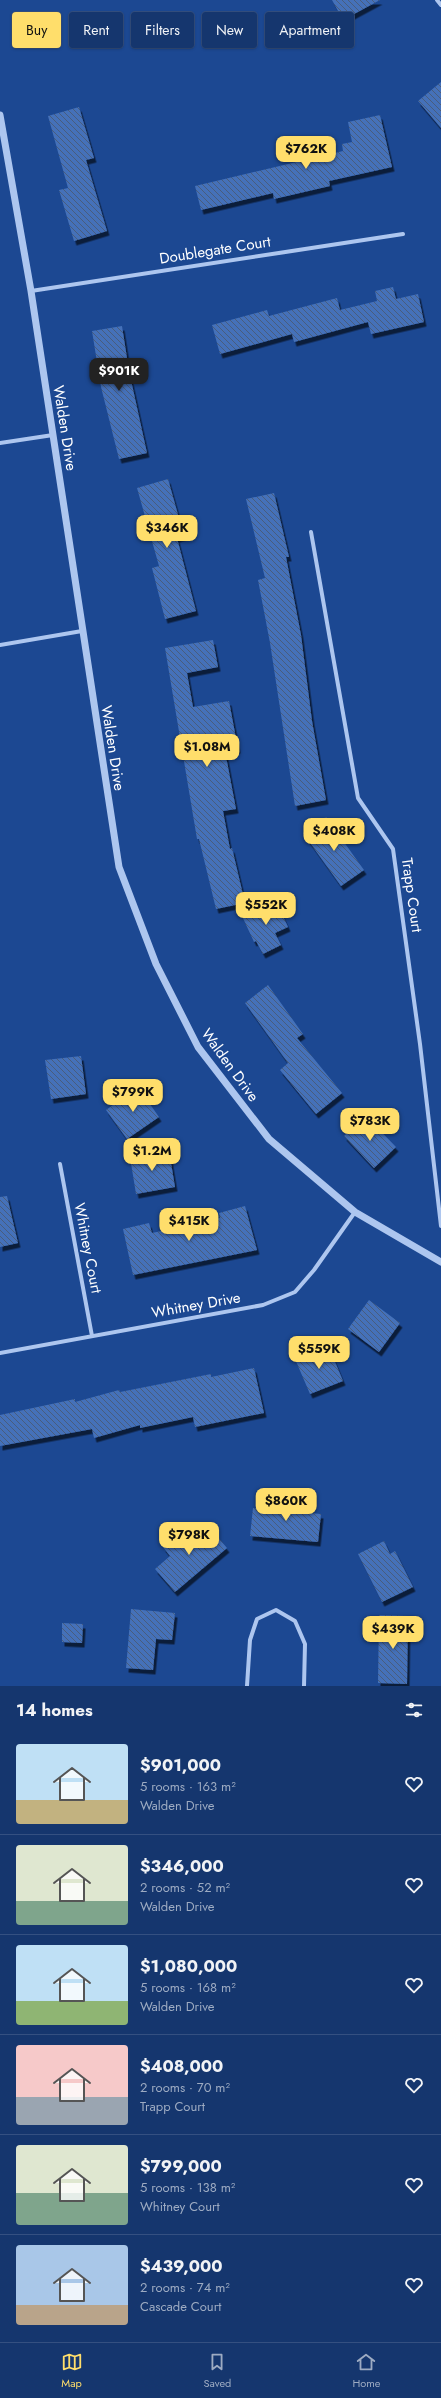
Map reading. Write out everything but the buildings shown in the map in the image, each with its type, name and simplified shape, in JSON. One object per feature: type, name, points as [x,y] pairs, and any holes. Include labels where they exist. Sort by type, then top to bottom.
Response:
[{"type":"street","points":[[437,0],[441,5]]},
{"type":"street","name":"Walden Drive","points":[[0,115],[31,290],[119,868],[156,964],[198,1047],[269,1139],[355,1212],[441,1262]]},
{"type":"street","name":"Doublegate Court","points":[[31,290],[403,234]]},
{"type":"street","points":[[0,443],[53,435]]},
{"type":"street","name":"Trapp Court","points":[[310,532],[358,798],[393,849],[420,1044],[441,1226]]},
{"type":"street","points":[[0,645],[82,631]]},
{"type":"street","name":"Whitney Court","points":[[60,1164],[92,1336]]},
{"type":"street","name":"Whitney Drive","points":[[0,1353],[263,1305],[295,1292],[314,1270],[355,1212]]},
{"type":"street","points":[[247,1686],[250,1640],[257,1619],[276,1610],[295,1621],[305,1644],[304,1686]]}]
